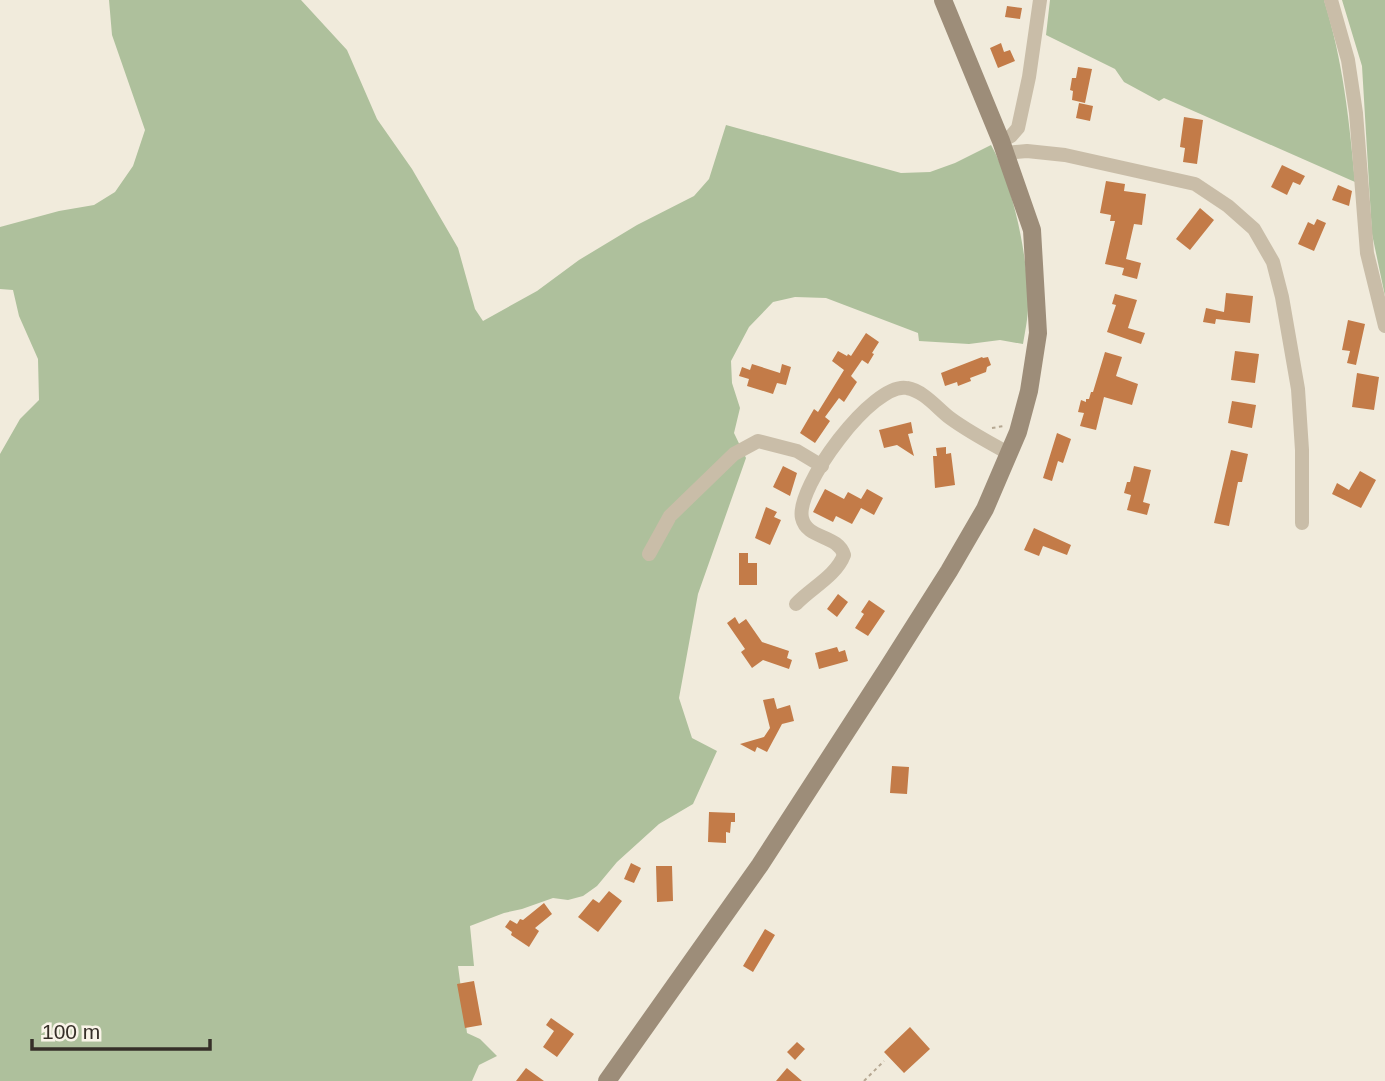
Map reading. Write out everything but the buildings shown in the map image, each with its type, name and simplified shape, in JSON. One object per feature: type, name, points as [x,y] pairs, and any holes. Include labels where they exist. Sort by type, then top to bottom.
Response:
[{"type":"main road","points":[[607,1081],[760,864],[887,669],[985,509],[1010,454],[1029,391],[1038,328],[1032,230],[1003,147],[943,0]]},
{"type":"street","points":[[1040,0],[1029,77],[1018,128],[1003,147],[1065,155],[1195,184],[1228,206],[1254,229],[1273,262],[1298,389],[1302,450],[1301,523]]},
{"type":"street","points":[[1331,0],[1348,60],[1356,113],[1367,253],[1385,326]]},
{"type":"street","points":[[796,604],[834,572],[844,555],[838,544],[809,530],[803,523],[801,505],[836,443],[860,414],[887,391],[907,388],[920,393],[950,418],[1010,454]]},
{"type":"street","points":[[649,554],[670,516],[734,454],[758,441],[796,451],[822,466]]},
{"type":"path","points":[[864,1081],[884,1061]]},
{"type":"green space","points":[[109,0],[301,0],[347,50],[377,119],[412,169],[458,248],[475,309],[483,321],[537,291],[579,260],[637,225],[694,196],[709,179],[726,125],[901,173],[930,172],[991,145],[1006,180],[1018,223],[1026,268],[1028,311],[1023,344],[1000,340],[969,344],[919,341],[918,333],[826,298],[795,297],[773,302],[749,327],[731,361],[732,383],[740,408],[734,433],[746,458],[698,594],[679,698],[692,738],[717,751],[693,804],[659,824],[617,862],[597,886],[583,896],[568,900],[553,898],[470,926],[474,966],[458,966],[467,1033],[480,1039],[497,1056],[479,1065],[472,1081],[0,1081],[0,454],[20,419],[39,400],[38,359],[19,316],[13,290],[0,289],[0,227],[59,211],[94,205],[115,192],[133,166],[145,130],[112,35]]},
{"type":"green space","points":[[1050,0],[1324,0],[1341,68],[1355,182],[1164,98],[1159,101],[1124,82],[1115,69],[1046,35]]},
{"type":"green space","points":[[1342,0],[1385,0],[1385,296],[1372,234],[1362,66]]}]
